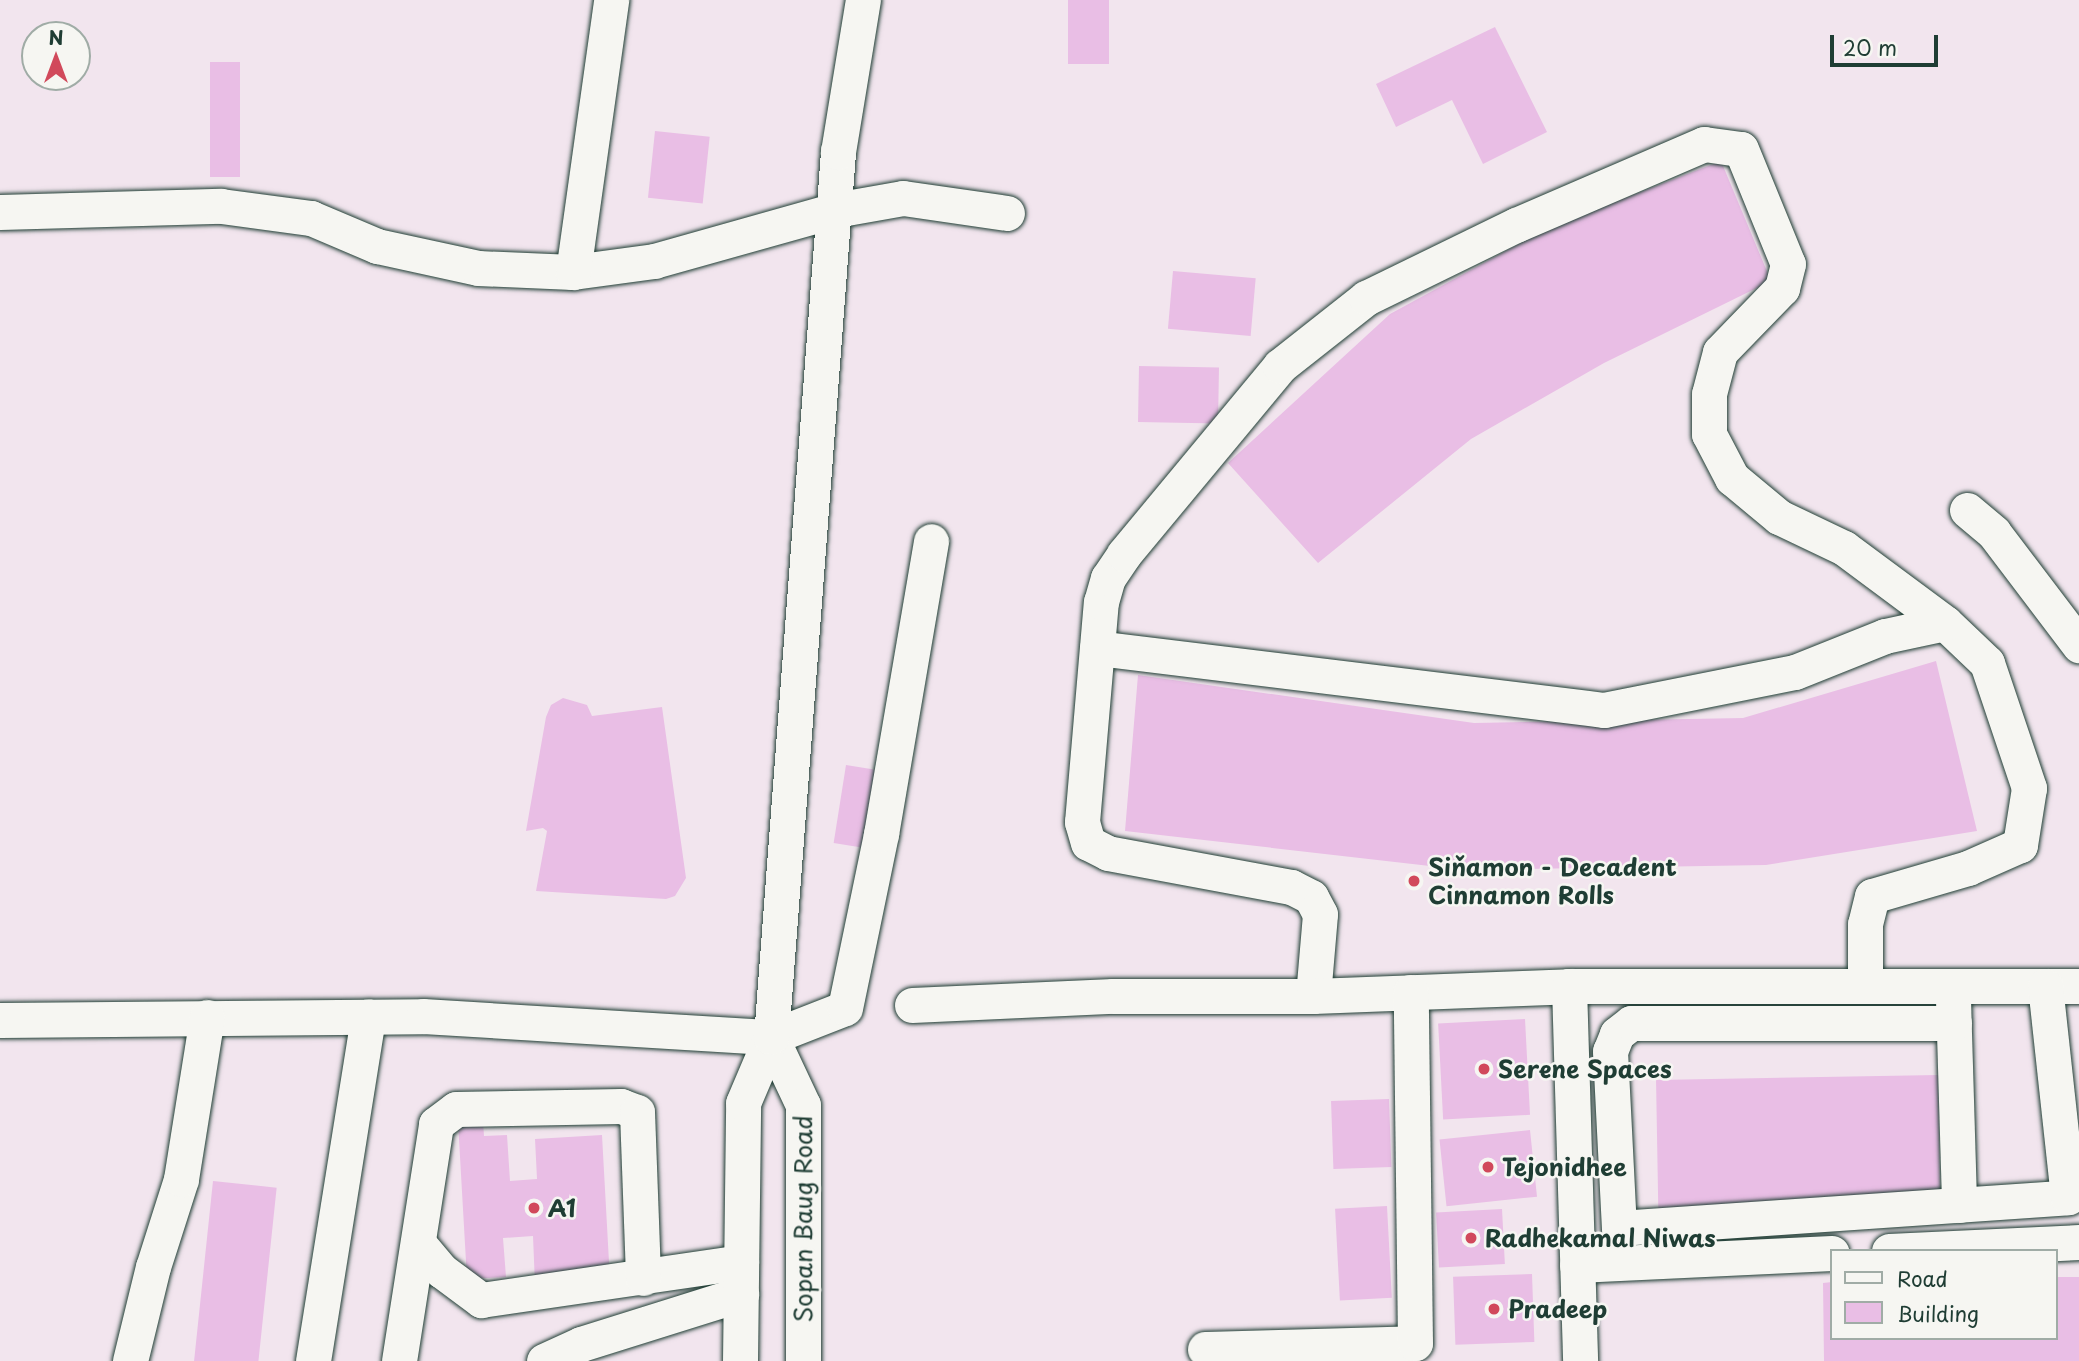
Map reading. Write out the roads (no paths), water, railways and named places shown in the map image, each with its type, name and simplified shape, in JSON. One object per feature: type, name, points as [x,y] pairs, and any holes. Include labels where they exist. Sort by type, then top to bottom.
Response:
[{"type":"street","points":[[573,272],[611,0]]},
{"type":"street","points":[[740,1361],[743,1103],[771,1037],[838,152],[863,0]]},
{"type":"street","points":[[1313,996],[1320,914],[1311,897],[1291,887],[1108,853],[1088,843],[1082,822],[1101,602],[1108,578],[1124,554],[1280,366],[1366,298],[1516,225],[1704,145],[1741,149],[1788,264],[1782,288],[1720,352],[1709,394],[1709,434],[1732,478],[1779,517],[1844,548],[1945,623],[1987,663],[2029,788],[2020,845],[1968,868],[1872,896],[1865,924],[1865,986]]},
{"type":"street","points":[[0,212],[221,206],[311,218],[377,246],[478,268],[573,272],[654,261],[835,210],[903,198],[1007,213]]},
{"type":"street","points":[[1968,510],[1994,533],[2079,645]]},
{"type":"street","points":[[0,1020],[437,1016],[771,1037],[845,1008],[881,834],[931,541]]},
{"type":"street","points":[[1097,648],[1604,710],[1795,673],[1885,636],[1945,623]]},
{"type":"street","points":[[1569,986],[1580,1361]]},
{"type":"street","points":[[912,1005],[1113,996],[1313,996],[1569,986],[2079,986]]},
{"type":"street","points":[[1953,986],[1959,1205]]},
{"type":"street","points":[[1954,1023],[1631,1023],[1617,1034],[1611,1051],[1619,1228],[2073,1197],[2045,986]]},
{"type":"street","points":[[1205,1349],[1415,1343],[1411,992]]},
{"type":"street","points":[[313,1361],[368,1016]]},
{"type":"street","points":[[130,1361],[153,1267],[181,1179],[207,1017]]},
{"type":"street","name":"Sopan Baug Road","points":[[771,1037],[803,1105],[803,1361]]},
{"type":"street","points":[[399,1361],[403,1317],[419,1244],[436,1124],[456,1109],[621,1106],[637,1112],[643,1278]]},
{"type":"street","points":[[1931,1249],[2079,1242]]},
{"type":"street","points":[[419,1244],[442,1271],[481,1300],[643,1278],[741,1278]]},
{"type":"street","points":[[1577,1265],[1830,1253]]},
{"type":"street","points":[[544,1361],[741,1278]]},
{"type":"place","name":"Siňamon - Decadent Cinnamon Rolls","points":[[1414,881]]},
{"type":"place","name":"Serene Spaces","points":[[1484,1069]]},
{"type":"place","name":"Tejonidhee","points":[[1488,1167]]},
{"type":"place","name":"A1","points":[[534,1208]]},
{"type":"place","name":"Radhekamal Niwas","points":[[1471,1238]]},
{"type":"place","name":"Pradeep","points":[[1494,1309]]}]
